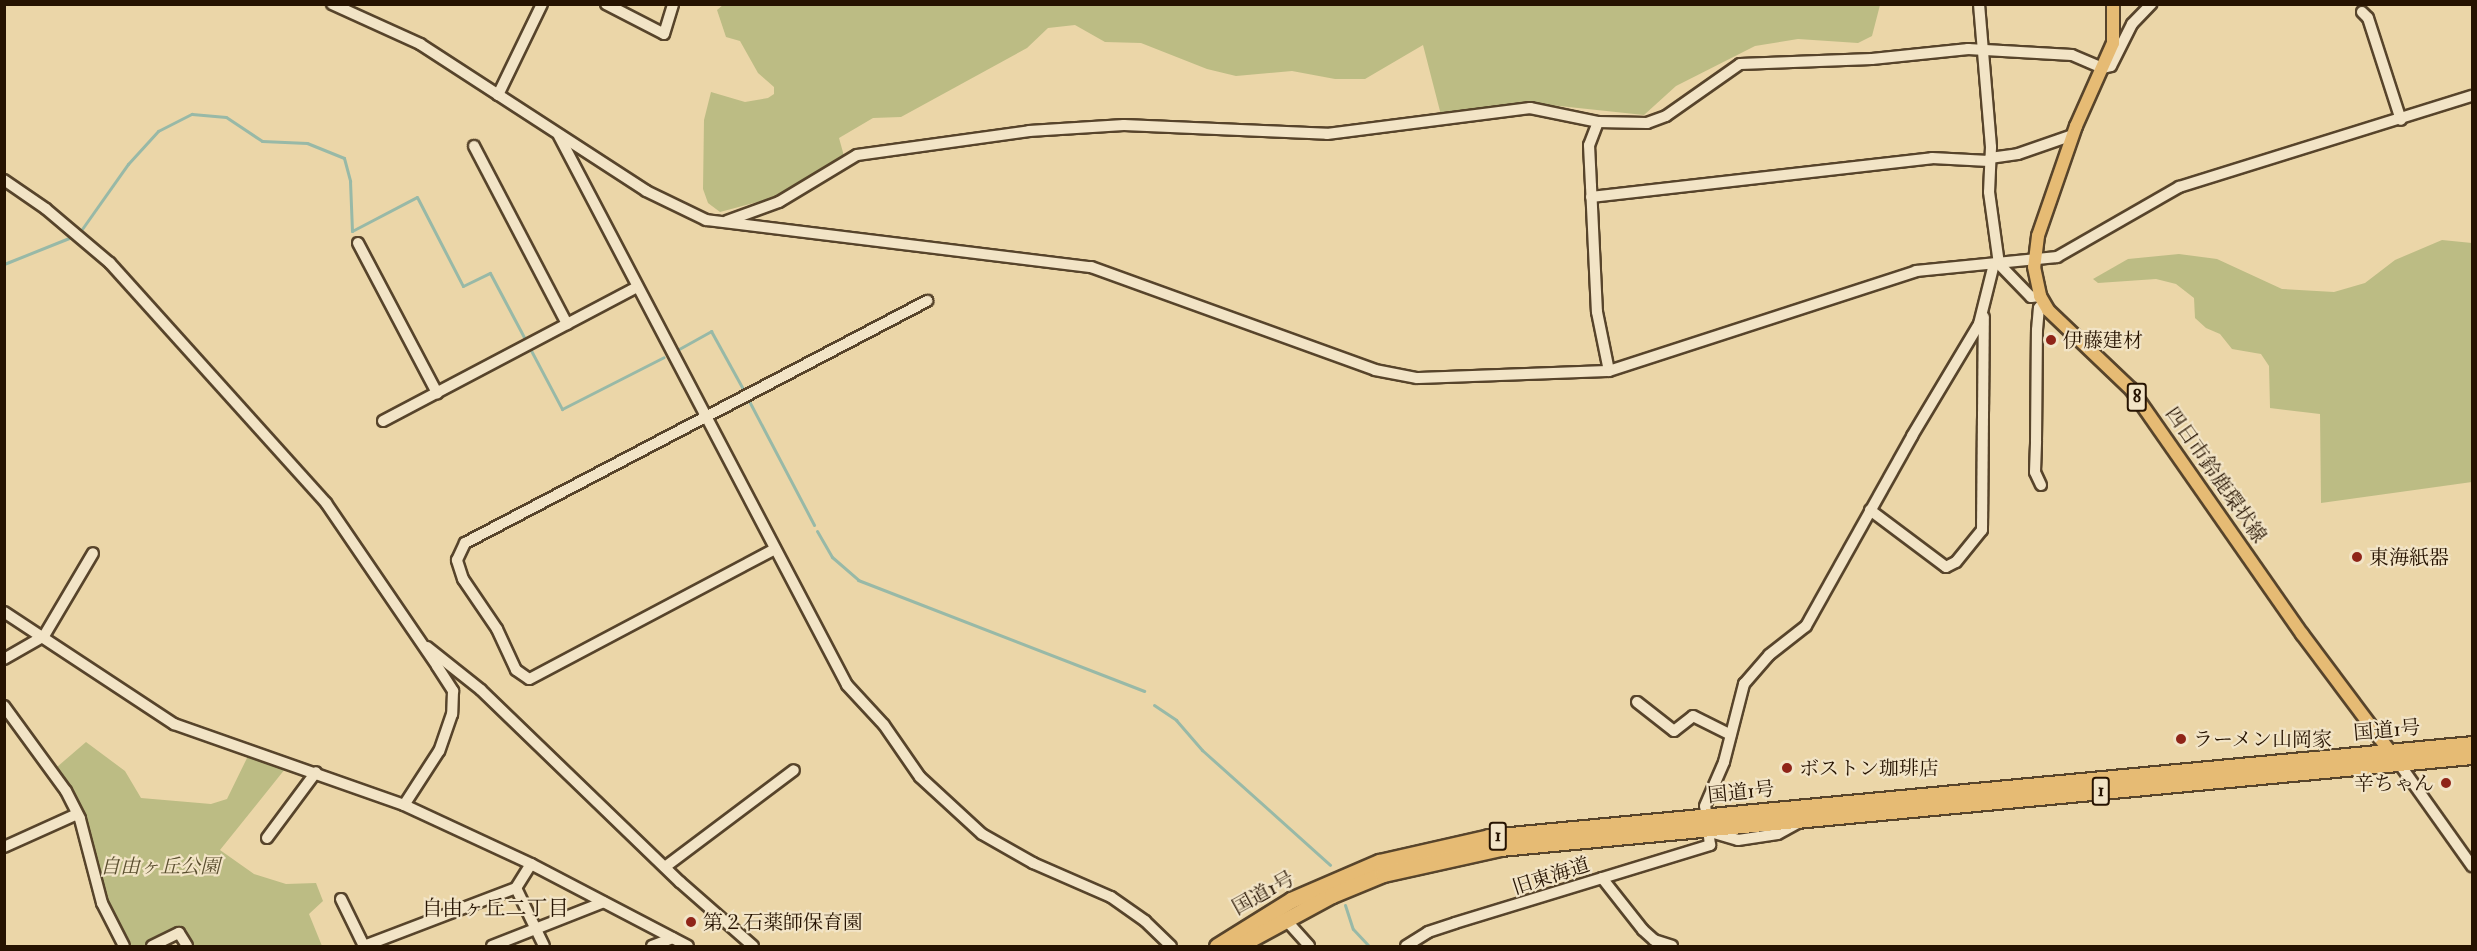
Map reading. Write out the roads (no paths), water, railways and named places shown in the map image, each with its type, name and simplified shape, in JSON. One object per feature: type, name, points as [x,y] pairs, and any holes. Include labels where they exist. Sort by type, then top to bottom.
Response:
[{"type":"highway","name":"国道1号","points":[[1707,831],[2011,794],[2393,756],[2472,744]]},
{"type":"highway","name":"国道1号","points":[[2393,756],[2472,756]]},
{"type":"highway","name":"国道1号","points":[[1217,946],[1244,926],[1316,888],[1379,862],[1455,849],[1707,831],[2011,794]]},
{"type":"highway","name":"国道1号","points":[[1238,946],[1285,919],[1383,874],[1455,849]]},
{"type":"main road","points":[[2042,299],[2034,258],[2073,135],[2114,43],[2113,4]]},
{"type":"main road","name":"四日市鈴鹿環状線","points":[[2042,299],[2131,389],[2393,756]]},
{"type":"street","points":[[332,4],[420,44],[559,136],[687,214],[724,223],[1091,267],[1365,367],[1402,376],[1609,371],[1916,271],[2057,257],[2185,185],[2401,120],[2472,96]]},
{"type":"street","points":[[498,95],[542,4]]},
{"type":"street","points":[[606,4],[664,34],[673,4]]},
{"type":"street","points":[[1870,510],[1946,567],[1956,562],[1982,530],[1984,314],[1996,264],[1984,49],[1979,4]]},
{"type":"street","points":[[724,223],[788,197],[857,155],[1029,131],[1124,125],[1335,133],[1530,108],[1598,122],[1655,122],[1740,64],[1872,59],[1984,49],[2073,55],[2103,68],[2111,66],[2132,24],[2151,4]]},
{"type":"street","points":[[2362,12],[2368,18],[2401,120]]},
{"type":"street","points":[[1598,122],[1589,145],[1591,197],[1597,312],[1609,371]]},
{"type":"street","points":[[1591,197],[1932,158],[1989,160],[2018,154],[2073,135]]},
{"type":"street","points":[[559,136],[847,685],[884,725],[920,777],[982,834],[1033,863],[1111,897],[1145,921],[1171,946]]},
{"type":"street","points":[[474,146],[567,324]]},
{"type":"street","points":[[4,180],[46,208],[110,263],[230,395],[343,524],[453,691],[454,703],[440,751],[404,806]]},
{"type":"street","points":[[358,243],[437,393]]},
{"type":"street","points":[[1996,264],[2031,297],[2042,299],[2038,308],[2037,330],[2035,472],[2041,485]]},
{"type":"street","points":[[383,421],[637,287]]},
{"type":"street","points":[[775,549],[530,679],[516,670],[497,629],[464,579],[457,561],[465,543],[927,301]]},
{"type":"street","points":[[1803,820],[1778,834],[1738,840],[1707,831],[1744,684],[1769,655],[1806,626],[1870,510],[1984,314]]},
{"type":"street","points":[[4,659],[44,636],[93,554]]},
{"type":"street","points":[[4,612],[44,636],[174,724],[316,772],[404,806],[531,864],[688,946]]},
{"type":"street","points":[[421,644],[481,690],[665,867],[753,946]]},
{"type":"street","points":[[1637,702],[1674,731],[1693,716],[1731,735]]},
{"type":"street","points":[[4,706],[58,778],[77,814],[102,903],[124,946]]},
{"type":"street","points":[[2393,756],[2472,866]]},
{"type":"street","points":[[665,867],[794,770]]},
{"type":"street","points":[[267,838],[316,772]]},
{"type":"street","points":[[4,847],[77,814]]},
{"type":"street","name":"旧東海道","points":[[1406,946],[1437,929],[1602,878],[1707,831]]},
{"type":"street","points":[[341,899],[364,946],[516,888],[531,864]]},
{"type":"street","points":[[1602,878],[1643,930],[1654,940],[1672,946]]},
{"type":"street","points":[[516,888],[544,946]]},
{"type":"street","points":[[492,946],[604,902]]},
{"type":"street","points":[[1285,919],[1309,946]]},
{"type":"street","points":[[152,946],[179,933],[187,946]]},
{"type":"street","points":[[652,946],[673,938]]},
{"type":"waterway","points":[[82,229],[128,164],[158,131],[192,114],[226,117],[262,141],[307,143],[344,158],[350,181],[352,231],[417,197],[463,286],[490,273],[562,409],[664,357]]},
{"type":"waterway","points":[[4,264],[69,238]]},
{"type":"waterway","points":[[679,349],[711,331],[743,389]]},
{"type":"waterway","points":[[749,401],[814,525]]},
{"type":"waterway","points":[[817,531],[832,557],[858,580],[1144,691]]},
{"type":"waterway","points":[[1154,705],[1176,720],[1202,750],[1330,865]]},
{"type":"waterway","points":[[1345,905],[1353,929],[1369,946]]},
{"type":"place","name":"伊藤建材","points":[[2051,340]]},
{"type":"place","name":"東海紙器","points":[[2357,557]]},
{"type":"place","name":"ラーメン山岡家","points":[[2181,739]]},
{"type":"place","name":"ボストン珈琲店","points":[[1787,768]]},
{"type":"place","name":"辛ちゃん","points":[[2446,783]]},
{"type":"place","name":"第２石薬師保育園","points":[[691,922]]},
{"type":"district","name":"自由ヶ丘二丁目","points":[[495,909]]},
{"type":"park label","name":"自由ヶ丘公園","points":[[160,866]]}]
